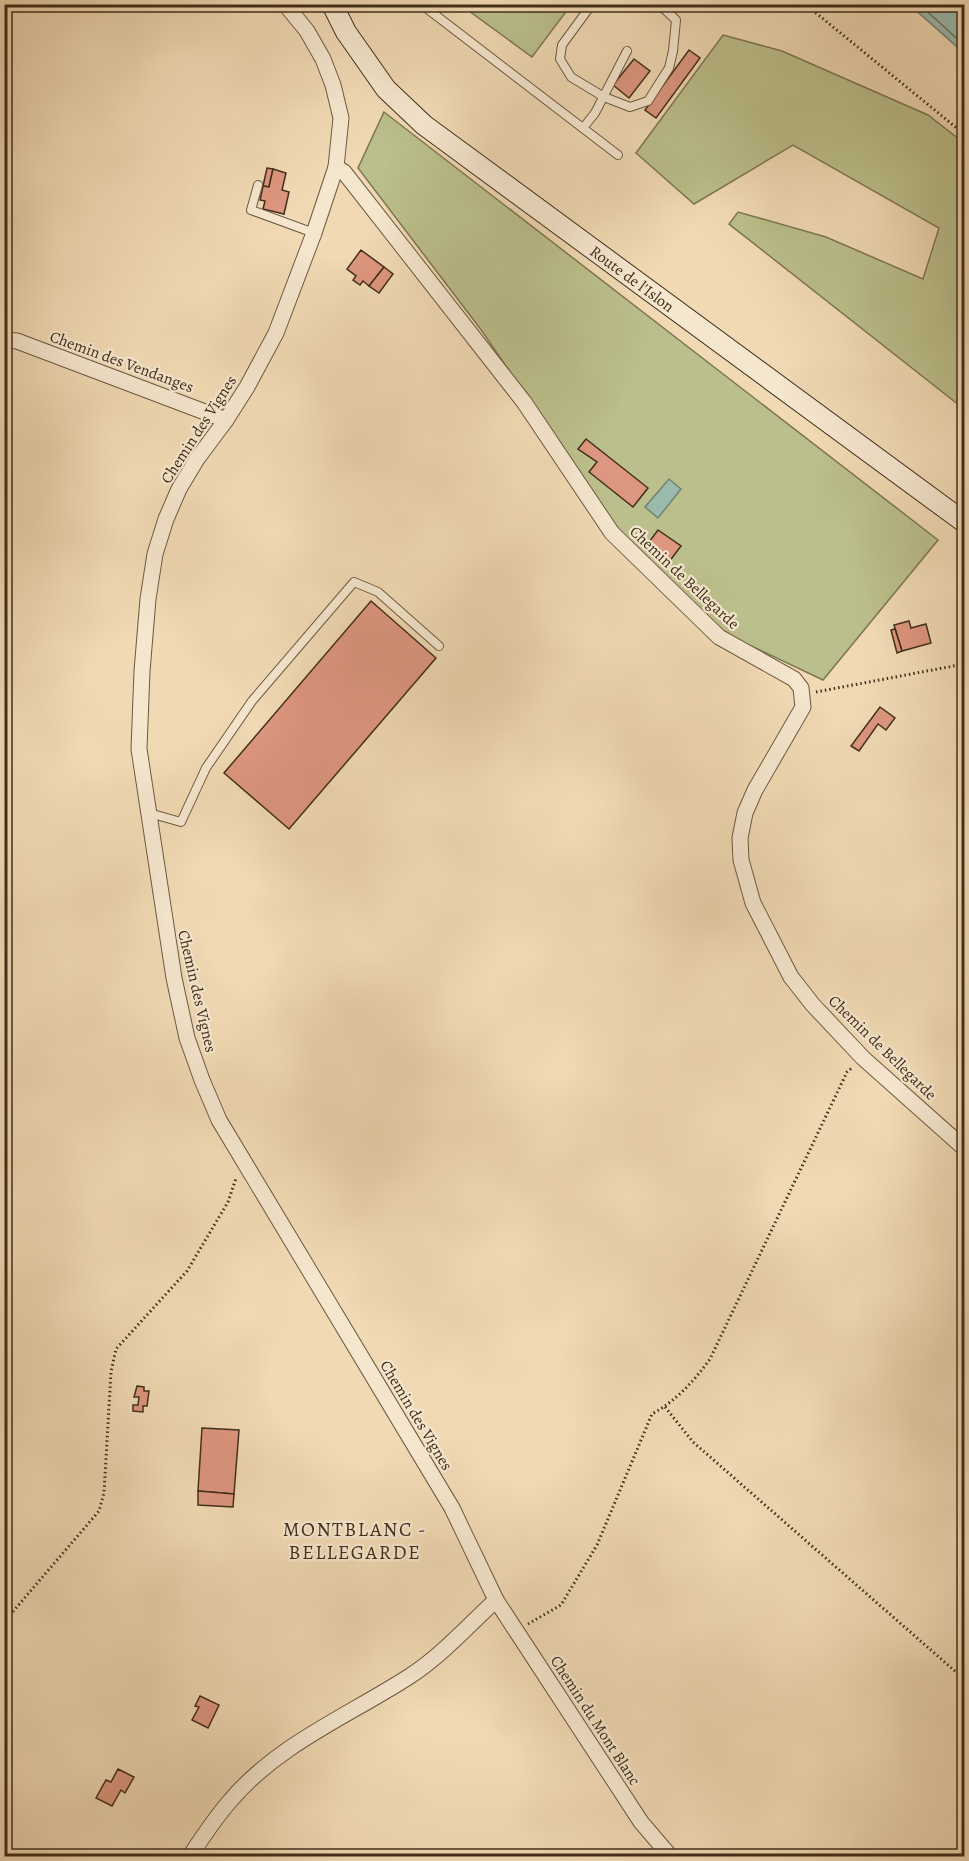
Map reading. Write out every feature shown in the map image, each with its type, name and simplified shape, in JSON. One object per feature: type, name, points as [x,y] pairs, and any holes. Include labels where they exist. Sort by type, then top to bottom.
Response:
[{"type":"street","name":"Chemin des Vignes","points":[[285,4],[306,31],[323,59],[333,85],[341,118],[336,167],[276,333],[247,387],[178,489],[155,554],[148,599],[142,671],[139,749],[174,978],[187,1038],[202,1080],[215,1110],[242,1159],[452,1508],[496,1600]]},
{"type":"street","name":"Route de l'Islon","points":[[332,4],[346,32],[386,89],[424,125],[964,522]]},
{"type":"street","name":"Chemin de Bellegarde","points":[[336,167],[344,172],[517,393],[612,533],[719,637],[794,679],[801,688],[803,707],[755,790],[745,813],[740,838],[741,860],[753,903],[792,977],[813,1005],[863,1058],[964,1148]]},
{"type":"street","name":"Chemin des Vendanges","points":[[4,339],[27,345],[226,420]]},
{"type":"street","name":"Chemin du Mont Blanc","points":[[496,1600],[641,1822],[670,1857]]},
{"type":"street","points":[[190,1857],[231,1800],[266,1767],[306,1738],[412,1675],[450,1644],[496,1600]]},
{"type":"lane","points":[[421,4],[618,155]]},
{"type":"lane","points":[[592,4],[562,45],[560,59],[571,77],[604,97],[630,107],[648,101],[669,68],[674,51],[676,20],[659,4]]},
{"type":"lane","points":[[583,128],[595,113],[627,51]]},
{"type":"lane","points":[[258,186],[251,210],[314,233]]},
{"type":"lane","points":[[148,813],[181,822],[206,768],[252,700],[354,582],[378,592],[439,646]]},
{"type":"path","points":[[805,4],[964,134]]},
{"type":"path","points":[[803,694],[964,664]]},
{"type":"path","points":[[516,1630],[561,1605],[597,1545],[652,1414],[665,1407],[694,1380],[710,1359],[847,1071],[863,1058]]},
{"type":"path","points":[[4,1622],[99,1511],[104,1493],[111,1372],[116,1349],[187,1271],[228,1202],[242,1159]]},
{"type":"path","points":[[665,1407],[693,1442],[964,1679]]},
{"type":"green space","points":[[467,4],[571,5],[532,57],[465,8]]},
{"type":"green space","points":[[723,35],[782,51],[928,115],[964,143],[964,409],[729,224],[738,212],[826,237],[923,279],[939,228],[793,145],[694,204],[636,153]]},
{"type":"green space","points":[[384,112],[938,540],[823,680],[724,633],[615,526],[482,331],[358,168]]},
{"type":"water","points":[[910,5],[964,5],[964,53]]},
{"type":"water","points":[[669,479],[681,489],[658,518],[645,507]]},
{"type":"building","points":[[689,50],[700,58],[656,118],[645,110]]},
{"type":"building","points":[[634,59],[650,71],[629,98],[613,85]]},
{"type":"building","points":[[267,168],[273,169],[269,187],[263,186]]},
{"type":"building","points":[[273,169],[286,173],[282,190],[289,192],[284,214],[263,209],[265,201],[260,200],[263,186],[269,187]]},
{"type":"building","points":[[361,250],[384,267],[369,286],[363,281],[360,285],[353,280],[356,276],[347,269]]},
{"type":"building","points":[[384,267],[393,274],[379,293],[369,286]]},
{"type":"building","points":[[586,439],[648,488],[633,507],[589,472],[597,462],[578,449]]},
{"type":"building","points":[[658,530],[681,546],[669,562],[646,546]]},
{"type":"building","points":[[371,601],[436,658],[289,829],[224,773]]},
{"type":"building","points":[[909,621],[911,628],[926,624],[931,643],[902,651],[894,625]]},
{"type":"building","points":[[895,629],[902,651],[897,653],[891,630]]},
{"type":"building","points":[[880,707],[895,718],[886,730],[878,724],[859,751],[851,746]]},
{"type":"building","points":[[137,1386],[144,1387],[144,1391],[149,1391],[147,1406],[143,1406],[143,1412],[133,1411],[133,1405],[138,1405],[139,1397],[134,1397]]},
{"type":"building","points":[[202,1428],[239,1430],[234,1494],[198,1491]]},
{"type":"building","points":[[198,1491],[234,1494],[233,1507],[198,1505]]},
{"type":"building","points":[[200,1696],[219,1705],[208,1728],[192,1720],[199,1707],[195,1706]]},
{"type":"building","points":[[118,1769],[134,1777],[125,1793],[121,1790],[112,1806],[96,1798],[106,1780],[111,1782]]},
{"type":"district","name":"MONTBLANC - BELLEGARDE","points":[[355,1540]]}]
